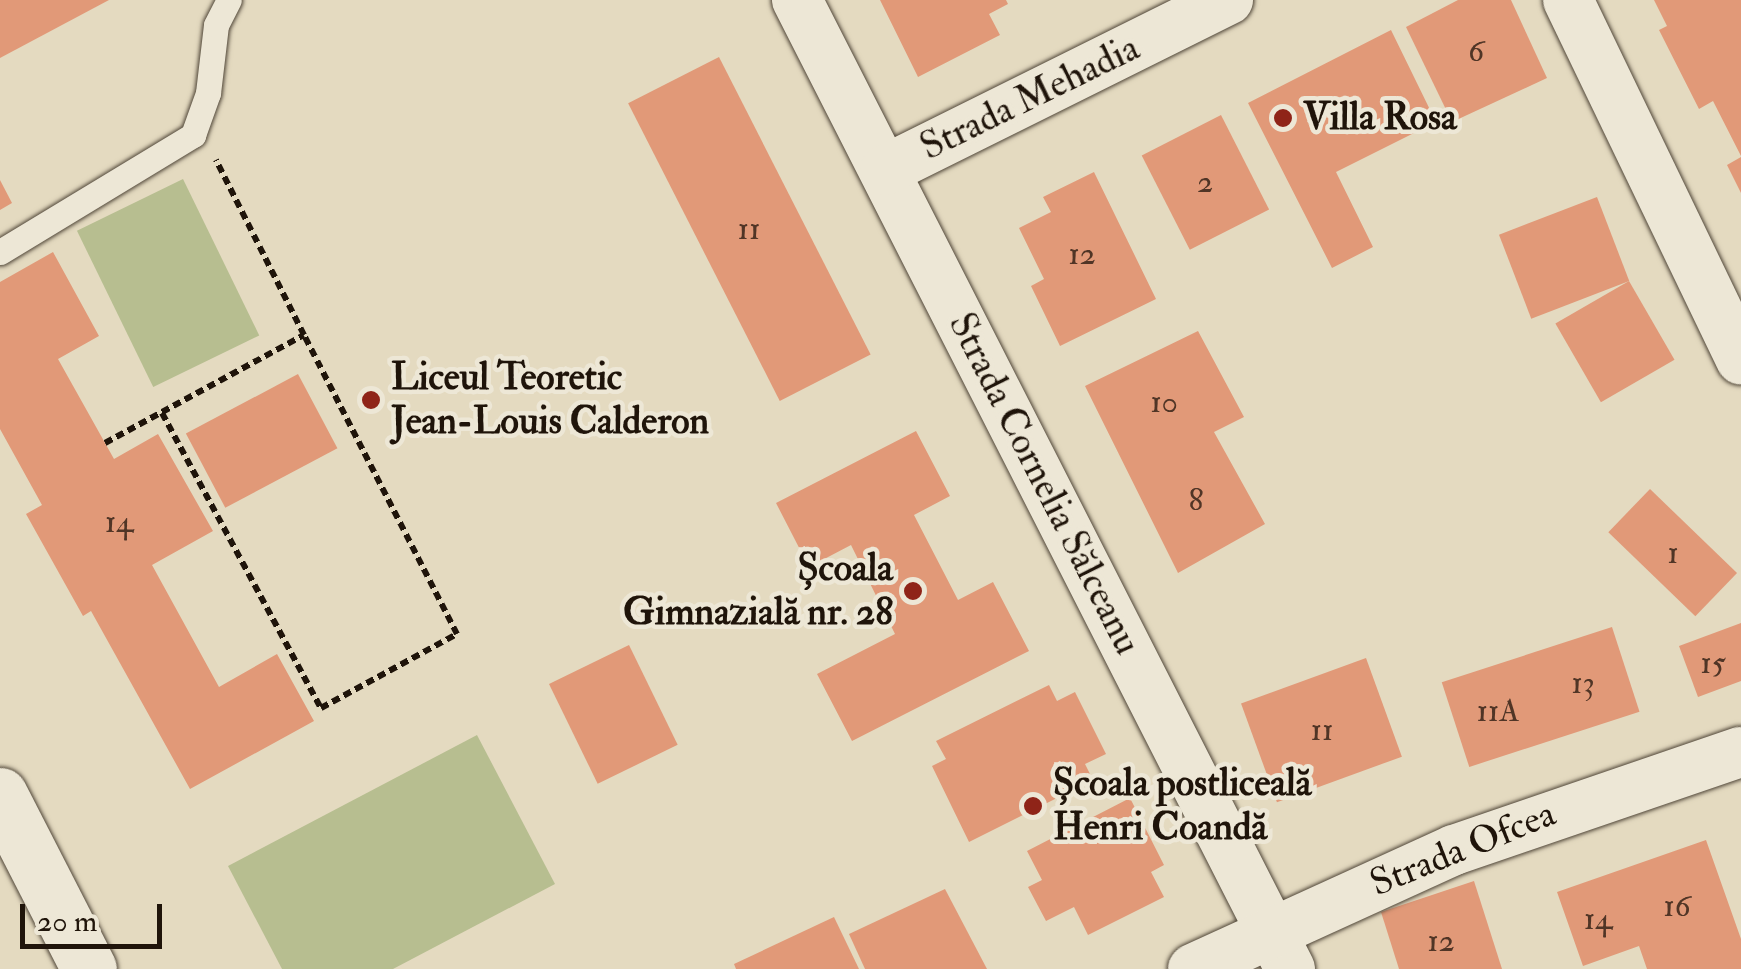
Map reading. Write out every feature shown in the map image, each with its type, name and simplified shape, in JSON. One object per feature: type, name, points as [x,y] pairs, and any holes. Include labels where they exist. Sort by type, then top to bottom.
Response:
[{"type":"main road","points":[[0,796],[89,969]]},
{"type":"street","name":"Strada Cornelia Sălceanu","points":[[797,0],[1280,949]]},
{"type":"street","name":"Strada Mehadia","points":[[885,170],[1228,0]]},
{"type":"street","points":[[1568,0],[1741,360]]},
{"type":"street","name":"Strada Ofcea","points":[[1193,969],[1280,949],[1454,850],[1741,752]]},
{"type":"lane","points":[[0,252],[192,135],[208,94],[216,25],[229,0]]},
{"type":"path","points":[[162,413],[321,708],[457,634],[216,160]]},
{"type":"path","points":[[105,443],[304,335]]},
{"type":"green space","points":[[183,179],[259,335],[153,387],[77,231]]},
{"type":"green space","points":[[477,735],[555,884],[393,969],[282,969],[228,866]]},
{"type":"building","points":[[0,0],[109,0],[0,58]]},
{"type":"building","points":[[880,0],[1006,0],[1008,4],[989,14],[1000,35],[918,77]]},
{"type":"building","points":[[1458,0],[1511,0],[1547,78],[1452,122],[1406,27]]},
{"type":"building","points":[[1654,0],[1741,0],[1741,156],[1713,101],[1699,109],[1659,30],[1667,26]]},
{"type":"building","points":[[1391,30],[1436,122],[1336,172],[1373,247],[1332,268],[1248,103]]},
{"type":"building","points":[[719,57],[871,355],[780,401],[628,103]]},
{"type":"building","points":[[1221,115],[1269,209],[1190,250],[1142,155]]},
{"type":"building","points":[[1741,157],[1741,193],[1727,165]]},
{"type":"building","points":[[1094,172],[1156,299],[1060,346],[1031,286],[1044,279],[1019,228],[1051,212],[1043,197]]},
{"type":"building","points":[[0,180],[12,203],[0,210]]},
{"type":"building","points":[[1597,197],[1629,281],[1531,319],[1499,235]]},
{"type":"building","points":[[53,252],[99,336],[58,359],[114,459],[158,434],[213,531],[152,565],[219,687],[277,654],[314,721],[190,789],[91,611],[83,616],[26,514],[42,505],[0,429],[0,282]]},
{"type":"building","points":[[1629,281],[1674,360],[1601,402],[1555,324]]},
{"type":"building","points":[[1198,331],[1244,417],[1214,432],[1265,524],[1178,573],[1085,386]]},
{"type":"building","points":[[298,374],[337,448],[225,508],[186,434]]},
{"type":"building","name":"Școala Gimnazială nr. 28","points":[[916,431],[950,496],[914,515],[958,600],[993,582],[1029,651],[852,741],[817,674],[895,634],[851,545],[809,567],[776,503]]},
{"type":"building","points":[[1650,489],[1737,573],[1695,616],[1608,532]]},
{"type":"building","points":[[1741,623],[1741,681],[1698,697],[1679,646]]},
{"type":"building","points":[[1612,627],[1640,712],[1469,767],[1442,682]]},
{"type":"building","points":[[629,645],[678,745],[598,784],[549,684]]},
{"type":"building","points":[[1366,658],[1402,757],[1277,802],[1241,703]]},
{"type":"building","points":[[1049,685],[1057,701],[1075,692],[1106,754],[1085,764],[1093,780],[969,842],[932,766],[946,759],[936,741]]},
{"type":"building","points":[[1130,798],[1164,865],[1151,872],[1164,897],[1088,935],[1074,907],[1046,921],[1028,887],[1042,880],[1027,851]]},
{"type":"building","points":[[1706,840],[1741,939],[1741,969],[1647,969],[1639,946],[1583,966],[1557,892]]},
{"type":"building","points":[[1474,881],[1502,969],[1399,969],[1381,912]]},
{"type":"building","points":[[945,889],[987,969],[865,969],[849,934]]},
{"type":"building","points":[[834,917],[859,969],[736,969],[734,964]]},
{"type":"place","name":"Villa Rosa","points":[[1283,118]]},
{"type":"place","name":"Liceul Teoretic Jean-Louis Calderon","points":[[371,400]]},
{"type":"place","name":"Școala Gimnazială nr. 28","points":[[913,591]]},
{"type":"place","name":"Școala postliceală Henri Coandă","points":[[1033,806]]}]
